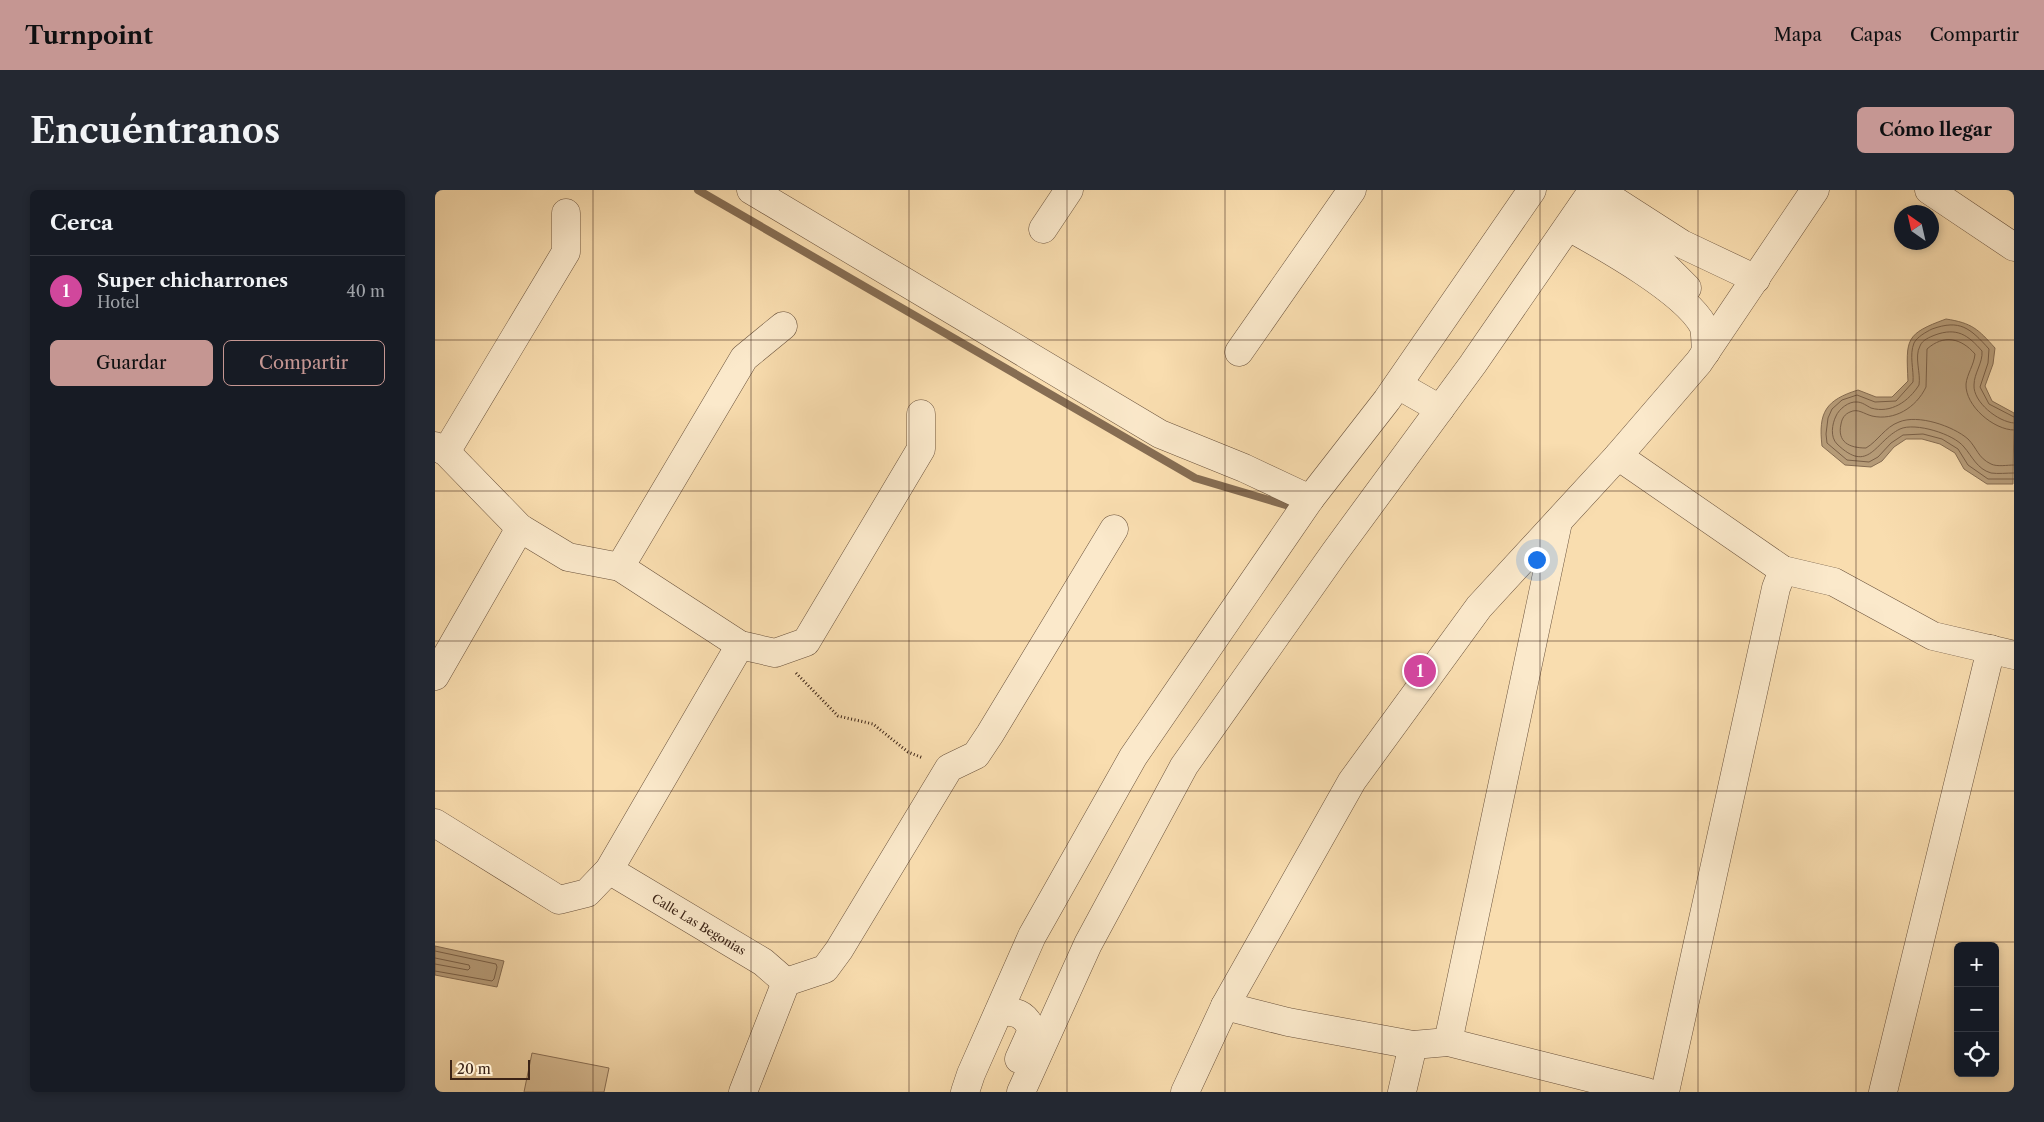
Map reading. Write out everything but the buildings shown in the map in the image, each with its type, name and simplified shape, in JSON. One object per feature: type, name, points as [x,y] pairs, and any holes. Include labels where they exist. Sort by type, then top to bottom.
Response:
[{"type":"street","points":[[751,190],[1160,434],[1244,468],[1310,499]]},
{"type":"street","points":[[1043,229],[1069,190]]},
{"type":"street","points":[[1239,352],[1352,190]]},
{"type":"street","points":[[965,1092],[971,1074],[1032,936],[1133,757],[1310,499],[1398,385],[1532,190]]},
{"type":"street","points":[[1634,190],[1685,227],[1739,253],[1773,254]]},
{"type":"street","points":[[1185,1092],[1225,1006],[1353,780],[1479,607],[1617,456],[1706,352],[1815,190]]},
{"type":"street","points":[[1929,190],[2014,247]]},
{"type":"street","points":[[1585,204],[1682,244],[1756,279]]},
{"type":"street","points":[[1585,204],[1661,262],[1724,327]]},
{"type":"street","points":[[1585,204],[1608,249],[1689,306],[1704,327],[1706,352]]},
{"type":"street","points":[[1021,1092],[1088,944],[1184,766],[1585,204]]},
{"type":"street","points":[[567,213],[566,252],[440,449],[521,528],[568,557],[620,567],[740,645],[775,653],[806,642],[921,449],[921,414]]},
{"type":"street","points":[[620,567],[745,358],[783,326]]},
{"type":"street","points":[[1398,385],[1440,409]]},
{"type":"street","points":[[1617,456],[1783,570],[1834,582],[1933,636],[2003,652],[1883,1092]]},
{"type":"street","points":[[1448,1042],[1559,521]]},
{"type":"street","points":[[435,676],[521,528]]},
{"type":"street","points":[[743,1092],[787,982],[825,969],[839,950],[949,768],[976,755],[1114,529]]},
{"type":"street","points":[[1665,1092],[1776,588],[1783,570]]},
{"type":"street","points":[[435,823],[559,900],[587,893],[609,870],[740,645]]},
{"type":"street","name":"Calle Las Begonias","points":[[609,870],[763,962],[787,982]]},
{"type":"street","points":[[1225,1006],[1288,1022],[1413,1045],[1448,1042],[1636,1091]]},
{"type":"street","points":[[999,1012],[1014,1011],[1021,1014],[1028,1020],[1032,1030],[1016,1065],[1017,1092]]},
{"type":"street","points":[[1402,1092],[1413,1045]]},
{"type":"path","points":[[775,653],[838,716],[873,724],[908,752],[949,768]]},
{"type":"shaded area","points":[[532,1053],[609,1068],[604,1092],[524,1092]]},
{"type":"water","points":[[1946,319],[1974,328],[1995,348],[1993,364],[1985,386],[1992,401],[2014,413],[2013,484],[1987,484],[1964,469],[1955,453],[1940,444],[1922,439],[1906,439],[1894,447],[1882,461],[1871,467],[1845,465],[1822,446],[1821,424],[1823,416],[1831,403],[1858,390],[1876,397],[1892,397],[1908,381],[1908,347],[1915,334]]},
{"type":"water","points":[[435,946],[504,961],[497,987],[435,975]]},
{"type":"waterway","points":[[698,190],[1195,478],[1289,506]]},
{"type":"place","name":"Super chicharrones","points":[[1420,671]]}]
